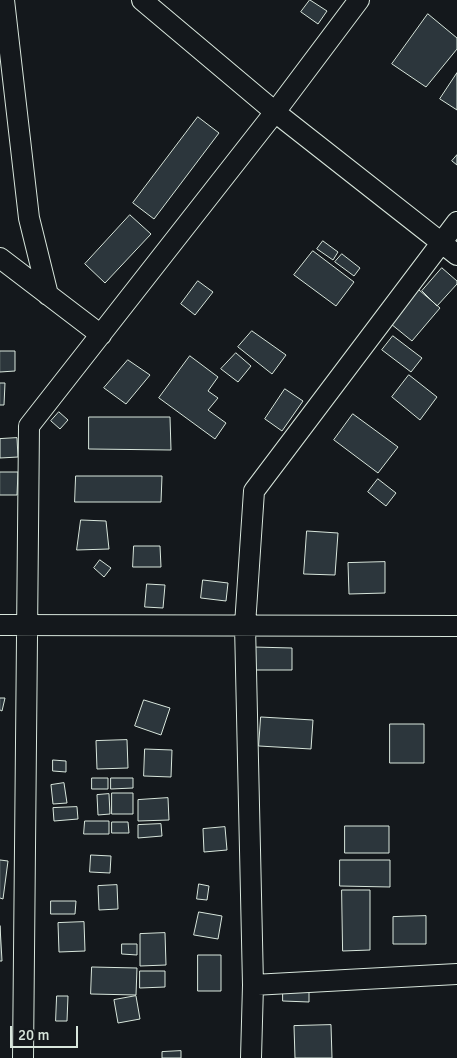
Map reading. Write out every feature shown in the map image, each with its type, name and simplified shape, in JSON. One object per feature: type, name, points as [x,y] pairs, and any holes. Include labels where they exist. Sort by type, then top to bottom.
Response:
[{"type":"street","points":[[4,0],[29,218],[48,295]]},
{"type":"street","points":[[142,0],[275,112],[449,249]]},
{"type":"street","points":[[23,1058],[29,426],[275,112],[359,0]]},
{"type":"street","points":[[251,1058],[252,985],[245,625],[254,491],[449,249],[457,222]]},
{"type":"street","points":[[0,258],[101,335]]},
{"type":"street","points":[[0,625],[457,626]]},
{"type":"street","points":[[252,985],[457,974]]},
{"type":"building","points":[[310,0],[327,11],[318,24],[301,12]]},
{"type":"building","points":[[428,14],[457,38],[457,49],[426,87],[392,64]]},
{"type":"building","points":[[457,73],[457,110],[440,99]]},
{"type":"building","points":[[198,117],[219,133],[154,219],[133,203]]},
{"type":"building","points":[[457,155],[457,165],[452,161]]},
{"type":"building","points":[[130,215],[151,234],[105,283],[85,264]]},
{"type":"building","points":[[323,241],[338,252],[333,260],[317,249]]},
{"type":"building","points":[[313,251],[354,282],[336,306],[294,275]]},
{"type":"building","points":[[342,254],[360,268],[354,276],[335,262]]},
{"type":"building","points":[[442,268],[457,281],[457,284],[437,306],[422,291]]},
{"type":"building","points":[[198,281],[213,292],[195,315],[181,304]]},
{"type":"building","points":[[419,290],[440,308],[412,341],[391,324]]},
{"type":"building","points":[[252,331],[286,355],[272,374],[238,347]]},
{"type":"building","points":[[393,336],[422,358],[411,372],[382,350]]},
{"type":"building","points":[[0,351],[15,351],[15,371],[0,372]]},
{"type":"building","points":[[236,353],[251,366],[238,382],[221,369]]},
{"type":"building","points":[[190,356],[218,377],[208,391],[218,398],[208,410],[226,423],[215,439],[159,398]]},
{"type":"building","points":[[128,360],[150,375],[126,404],[104,388]]},
{"type":"building","points":[[409,375],[437,397],[420,420],[392,397]]},
{"type":"building","points":[[0,383],[5,383],[4,405],[0,405]]},
{"type":"building","points":[[285,389],[303,401],[282,431],[265,419]]},
{"type":"building","points":[[59,412],[68,420],[60,429],[51,421]]},
{"type":"building","points":[[353,414],[398,447],[378,473],[334,440]]},
{"type":"building","points":[[89,417],[170,417],[171,450],[89,449]]},
{"type":"building","points":[[17,438],[18,457],[0,458],[0,439]]},
{"type":"building","points":[[0,472],[18,472],[17,495],[0,495]]},
{"type":"building","points":[[76,476],[162,476],[161,502],[75,502]]},
{"type":"building","points":[[378,479],[396,493],[386,506],[368,492]]},
{"type":"building","points":[[81,520],[106,521],[109,549],[77,550]]},
{"type":"building","points":[[307,531],[338,533],[335,575],[304,574]]},
{"type":"building","points":[[134,546],[160,546],[161,567],[133,567]]},
{"type":"building","points":[[100,560],[111,568],[104,577],[94,568]]},
{"type":"building","points":[[385,562],[385,593],[349,594],[348,563]]},
{"type":"building","points":[[203,580],[228,583],[226,601],[201,598]]},
{"type":"building","points":[[147,584],[165,585],[163,608],[145,607]]},
{"type":"building","points":[[253,647],[292,648],[292,670],[253,670]]},
{"type":"building","points":[[0,698],[5,698],[2,711],[0,710]]},
{"type":"building","points":[[144,700],[170,708],[161,735],[135,726]]},
{"type":"building","points":[[261,717],[313,720],[311,749],[259,746]]},
{"type":"building","points":[[390,724],[424,724],[424,763],[390,763]]},
{"type":"building","points":[[127,740],[128,768],[97,769],[96,741]]},
{"type":"building","points":[[145,749],[172,750],[171,777],[144,776]]},
{"type":"building","points":[[53,760],[66,761],[66,772],[53,771]]},
{"type":"building","points":[[92,778],[108,778],[108,789],[92,789]]},
{"type":"building","points":[[111,778],[133,778],[133,788],[111,789]]},
{"type":"building","points":[[64,783],[67,803],[53,804],[51,785]]},
{"type":"building","points":[[112,793],[133,793],[133,814],[112,814]]},
{"type":"building","points":[[109,794],[110,814],[98,815],[97,795]]},
{"type":"building","points":[[168,798],[169,820],[138,821],[138,800]]},
{"type":"building","points":[[77,807],[78,819],[54,821],[53,808]]},
{"type":"building","points":[[85,821],[109,821],[109,834],[84,834]]},
{"type":"building","points":[[112,822],[128,822],[129,833],[112,833]]},
{"type":"building","points":[[161,824],[162,836],[138,838],[138,825]]},
{"type":"building","points":[[345,826],[389,826],[389,853],[345,853]]},
{"type":"building","points":[[225,827],[227,850],[204,852],[203,829]]},
{"type":"building","points":[[91,855],[111,856],[110,873],[90,872]]},
{"type":"building","points":[[0,860],[8,861],[3,899],[0,898]]},
{"type":"building","points":[[340,860],[390,860],[390,887],[340,886]]},
{"type":"building","points":[[199,884],[209,886],[207,900],[197,899]]},
{"type":"building","points":[[117,885],[118,909],[99,910],[98,886]]},
{"type":"building","points":[[342,890],[370,890],[370,950],[343,951]]},
{"type":"building","points":[[51,901],[76,901],[75,914],[51,914]]},
{"type":"building","points":[[199,912],[222,916],[218,939],[194,935]]},
{"type":"building","points":[[426,916],[426,944],[393,944],[393,917]]},
{"type":"building","points":[[84,922],[85,951],[59,952],[58,923]]},
{"type":"building","points":[[0,926],[2,961],[0,961]]},
{"type":"building","points":[[165,933],[166,965],[140,966],[140,934]]},
{"type":"building","points":[[122,944],[137,944],[137,955],[122,954]]},
{"type":"building","points":[[198,955],[221,955],[221,991],[198,991]]},
{"type":"building","points":[[92,967],[137,968],[136,995],[91,994]]},
{"type":"building","points":[[140,971],[165,971],[165,987],[140,988]]},
{"type":"building","points":[[283,990],[309,991],[309,1002],[283,1001]]},
{"type":"building","points":[[57,996],[68,996],[67,1021],[56,1021]]},
{"type":"building","points":[[136,996],[140,1019],[118,1023],[114,1000]]},
{"type":"building","points":[[331,1025],[332,1058],[295,1058],[294,1026]]},
{"type":"building","points":[[181,1051],[181,1058],[162,1058],[162,1052]]}]
